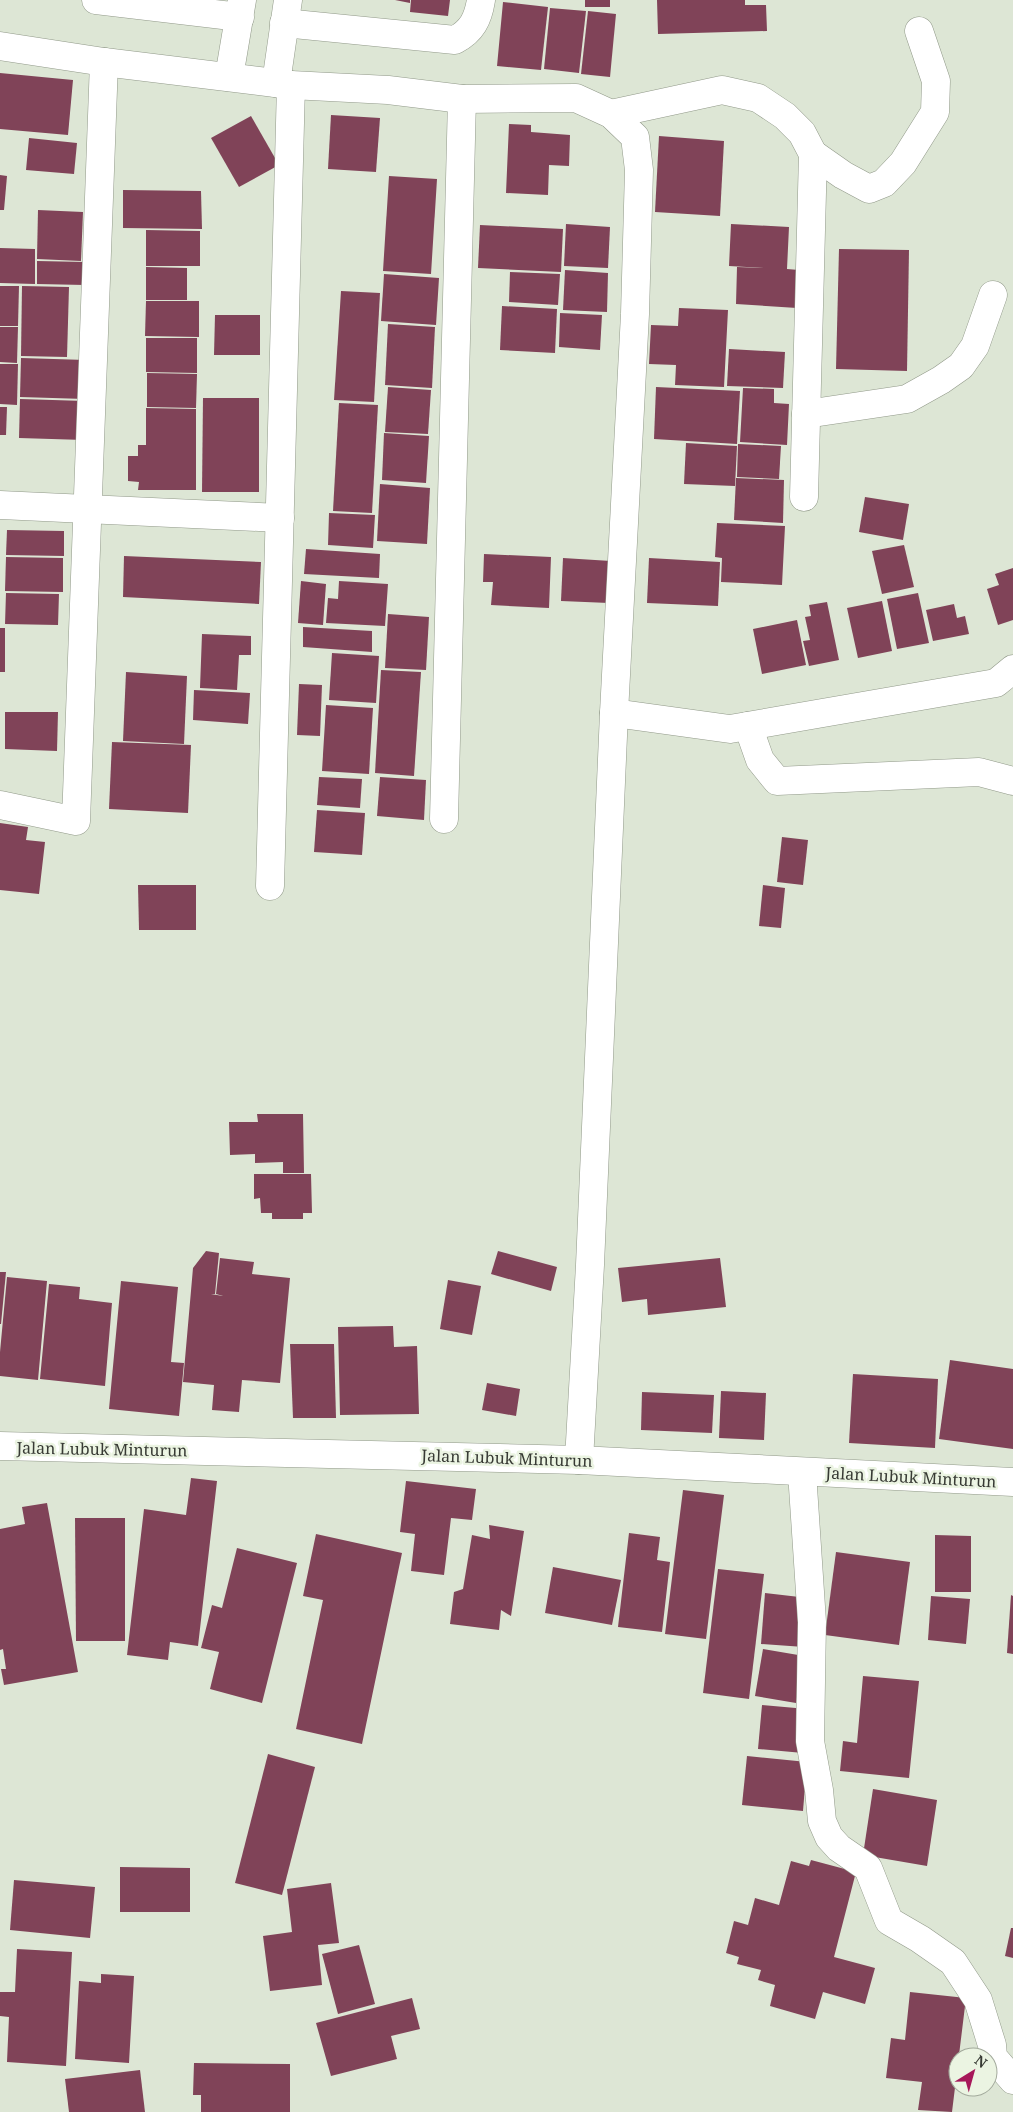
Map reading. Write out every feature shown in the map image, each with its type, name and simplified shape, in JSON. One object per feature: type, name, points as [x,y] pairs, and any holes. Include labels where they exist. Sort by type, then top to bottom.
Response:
[{"type":"street","points":[[96,0],[241,8],[229,77]]},
{"type":"street","points":[[270,886],[280,518],[283,84],[286,11],[455,40],[468,33],[479,11],[481,0]]},
{"type":"street","points":[[611,114],[722,90],[758,98],[785,116],[802,133],[814,154],[843,175],[869,189],[884,183],[903,162],[935,112],[936,81],[918,31]]},
{"type":"street","points":[[0,46],[104,62],[283,84],[388,90],[462,99],[576,98],[611,114],[635,137],[639,170],[635,314],[614,713],[590,1265],[579,1460]]},
{"type":"street","points":[[0,805],[76,821],[104,62]]},
{"type":"street","points":[[444,819],[462,99]]},
{"type":"street","points":[[804,497],[814,154]]},
{"type":"street","points":[[806,414],[907,399],[941,380],[961,366],[975,346],[993,295]]},
{"type":"street","points":[[0,505],[280,518]]},
{"type":"street","points":[[614,713],[730,729],[996,683],[1013,669]]},
{"type":"street","points":[[748,726],[760,760],[777,781],[979,772],[1013,782]]},
{"type":"street","name":"Jalan Lubuk Minturun","points":[[0,1446],[579,1460],[1013,1482]]},
{"type":"street","points":[[802,1472],[812,1622],[810,1741],[819,1790],[822,1821],[829,1837],[839,1848],[868,1868],[889,1921],[920,1939],[953,1962],[978,2000],[992,2046],[993,2057],[1013,2080]]},
{"type":"building","points":[[395,0],[410,0],[410,3]]},
{"type":"building","points":[[411,0],[450,0],[448,16],[410,12]]},
{"type":"building","points":[[585,0],[610,0],[610,7],[585,7]]},
{"type":"building","points":[[657,0],[745,0],[745,5],[766,5],[767,31],[658,34]]},
{"type":"building","points":[[503,2],[548,7],[541,70],[497,66]]},
{"type":"building","points":[[550,8],[586,11],[579,73],[544,69]]},
{"type":"building","points":[[588,11],[616,14],[610,77],[581,74]]},
{"type":"building","points":[[0,73],[73,80],[68,135],[0,129]]},
{"type":"building","points":[[331,115],[380,118],[376,172],[328,169]]},
{"type":"building","points":[[251,116],[279,165],[239,187],[211,138]]},
{"type":"building","points":[[509,124],[531,125],[531,132],[570,135],[569,166],[549,165],[548,195],[506,193]]},
{"type":"building","points":[[659,136],[724,141],[720,216],[655,212]]},
{"type":"building","points":[[29,138],[77,143],[74,174],[26,170]]},
{"type":"building","points":[[0,175],[7,176],[4,210],[0,210]]},
{"type":"building","points":[[389,176],[437,179],[431,274],[383,271]]},
{"type":"building","points":[[123,190],[201,191],[202,229],[123,228]]},
{"type":"building","points":[[38,210],[83,212],[81,261],[37,259]]},
{"type":"building","points":[[566,224],[610,227],[608,268],[564,266]]},
{"type":"building","points":[[731,224],[789,227],[787,269],[799,270],[797,308],[736,304],[737,267],[766,268],[729,266]]},
{"type":"building","points":[[480,225],[563,229],[561,272],[478,268]]},
{"type":"building","points":[[146,230],[200,231],[200,266],[146,266]]},
{"type":"building","points":[[0,248],[35,249],[35,284],[0,283]]},
{"type":"building","points":[[839,249],[909,250],[907,371],[836,369]]},
{"type":"building","points":[[37,261],[86,262],[85,285],[37,284]]},
{"type":"building","points":[[146,267],[187,268],[187,300],[146,300]]},
{"type":"building","points":[[565,270],[608,273],[607,312],[563,310]]},
{"type":"building","points":[[510,272],[560,274],[558,305],[509,302]]},
{"type":"building","points":[[384,274],[439,278],[436,325],[381,321]]},
{"type":"building","points":[[0,286],[19,286],[18,326],[0,326]]},
{"type":"building","points":[[22,286],[69,287],[67,357],[21,356]]},
{"type":"building","points":[[341,291],[380,293],[374,402],[334,400]]},
{"type":"building","points":[[146,301],[199,301],[199,337],[145,336]]},
{"type":"building","points":[[502,306],[557,309],[555,353],[500,350]]},
{"type":"building","points":[[679,308],[728,310],[724,387],[675,385],[676,365],[649,364],[651,325],[678,326]]},
{"type":"building","points":[[560,313],[602,315],[600,350],[559,347]]},
{"type":"building","points":[[215,315],[260,315],[260,355],[214,355]]},
{"type":"building","points":[[388,324],[435,327],[432,388],[385,385]]},
{"type":"building","points":[[0,327],[18,327],[17,363],[0,362]]},
{"type":"building","points":[[146,338],[197,338],[197,373],[146,372]]},
{"type":"building","points":[[729,349],[785,352],[783,388],[727,386]]},
{"type":"building","points":[[21,358],[86,360],[85,399],[20,397]]},
{"type":"building","points":[[0,364],[18,364],[17,405],[0,404]]},
{"type":"building","points":[[147,373],[197,374],[196,408],[147,407]]},
{"type":"building","points":[[388,387],[431,390],[428,434],[385,432]]},
{"type":"building","points":[[656,387],[740,391],[737,444],[654,439]]},
{"type":"building","points":[[743,388],[774,389],[774,403],[789,404],[787,445],[740,442]]},
{"type":"building","points":[[203,398],[259,398],[259,492],[202,492]]},
{"type":"building","points":[[20,399],[85,401],[84,440],[19,438]]},
{"type":"building","points":[[339,403],[378,405],[372,513],[333,511]]},
{"type":"building","points":[[0,407],[7,407],[6,435],[0,435]]},
{"type":"building","points":[[146,408],[196,409],[196,490],[138,490],[139,482],[128,481],[128,456],[138,456],[138,445],[146,445]]},
{"type":"building","points":[[384,433],[429,436],[426,483],[382,480]]},
{"type":"building","points":[[686,443],[737,446],[735,486],[684,484]]},
{"type":"building","points":[[738,444],[781,446],[779,479],[737,477]]},
{"type":"building","points":[[736,478],[784,480],[783,523],[734,520]]},
{"type":"building","points":[[380,484],[430,488],[427,544],[377,541]]},
{"type":"building","points":[[865,497],[909,504],[903,540],[859,532]]},
{"type":"building","points":[[329,513],[375,515],[373,548],[328,545]]},
{"type":"building","points":[[717,523],[785,526],[782,585],[721,582],[722,558],[715,557]]},
{"type":"building","points":[[7,530],[64,531],[64,556],[6,555]]},
{"type":"building","points":[[904,545],[914,587],[882,594],[872,551]]},
{"type":"building","points":[[306,549],[380,554],[379,578],[304,574]]},
{"type":"building","points":[[484,554],[551,557],[549,608],[491,605],[493,582],[483,582]]},
{"type":"building","points":[[124,556],[261,562],[259,604],[123,597]]},
{"type":"building","points":[[6,557],[63,558],[63,592],[5,591]]},
{"type":"building","points":[[563,558],[611,561],[609,603],[561,601]]},
{"type":"building","points":[[649,558],[720,562],[718,606],[647,603]]},
{"type":"building","points":[[1013,568],[1013,620],[998,625],[987,589],[999,585],[995,574]]},
{"type":"building","points":[[301,581],[326,584],[323,625],[298,623]]},
{"type":"building","points":[[339,581],[388,584],[385,626],[326,623],[328,598],[338,599]]},
{"type":"building","points":[[6,593],[59,594],[58,625],[5,624]]},
{"type":"building","points":[[918,593],[929,643],[897,649],[887,599]]},
{"type":"building","points":[[882,601],[892,651],[858,658],[847,608]]},
{"type":"building","points":[[827,602],[839,660],[809,666],[803,641],[810,640],[805,617],[811,616],[809,605]]},
{"type":"building","points":[[954,604],[957,618],[965,616],[969,634],[933,641],[926,610]]},
{"type":"building","points":[[388,614],[429,617],[426,670],[385,668]]},
{"type":"building","points":[[797,620],[806,665],[762,674],[753,629]]},
{"type":"building","points":[[303,627],[372,631],[372,652],[303,647]]},
{"type":"building","points":[[0,628],[5,628],[5,672],[0,672]]},
{"type":"building","points":[[202,634],[251,636],[251,655],[239,655],[237,690],[200,688]]},
{"type":"building","points":[[332,653],[379,656],[376,703],[329,700]]},
{"type":"building","points":[[381,670],[421,672],[414,776],[375,773]]},
{"type":"building","points":[[126,672],[187,676],[184,744],[123,741]]},
{"type":"building","points":[[299,684],[322,685],[320,736],[297,735]]},
{"type":"building","points":[[194,690],[250,693],[248,724],[193,720]]},
{"type":"building","points":[[326,705],[373,708],[369,774],[322,771]]},
{"type":"building","points":[[5,712],[58,712],[57,751],[5,749]]},
{"type":"building","points":[[112,742],[191,745],[188,813],[109,809]]},
{"type":"building","points":[[319,777],[362,779],[360,808],[317,805]]},
{"type":"building","points":[[380,777],[426,780],[424,820],[377,816]]},
{"type":"building","points":[[317,810],[365,813],[362,855],[314,852]]},
{"type":"building","points":[[0,823],[28,827],[26,840],[45,842],[39,894],[0,890]]},
{"type":"building","points":[[782,837],[808,840],[803,885],[777,882]]},
{"type":"building","points":[[138,885],[196,885],[196,930],[139,930]]},
{"type":"building","points":[[763,885],[785,888],[781,928],[759,926]]},
{"type":"building","points":[[257,1114],[303,1114],[304,1173],[283,1173],[283,1162],[255,1163],[255,1154],[230,1155],[229,1122],[258,1122]]},
{"type":"building","points":[[254,1174],[311,1174],[312,1213],[303,1213],[303,1219],[272,1219],[272,1213],[261,1213],[260,1198],[254,1199]]},
{"type":"building","points":[[206,1251],[219,1253],[215,1294],[211,1294],[223,1296],[216,1294],[220,1258],[254,1262],[252,1274],[290,1278],[280,1383],[242,1380],[239,1412],[212,1410],[214,1385],[183,1382],[193,1268]]},
{"type":"building","points":[[498,1251],[557,1267],[551,1291],[491,1274]]},
{"type":"building","points":[[720,1258],[726,1307],[648,1315],[647,1299],[622,1302],[618,1268]]},
{"type":"building","points":[[0,1272],[6,1272],[1,1324],[0,1324]]},
{"type":"building","points":[[7,1277],[47,1281],[38,1380],[0,1376],[0,1352]]},
{"type":"building","points":[[448,1280],[481,1286],[472,1335],[440,1329]]},
{"type":"building","points":[[121,1281],[178,1287],[171,1362],[184,1363],[179,1416],[109,1409]]},
{"type":"building","points":[[49,1284],[80,1287],[79,1299],[112,1303],[105,1386],[40,1379]]},
{"type":"building","points":[[393,1326],[394,1347],[417,1346],[419,1414],[340,1415],[338,1327]]},
{"type":"building","points":[[290,1344],[334,1344],[336,1418],[293,1418]]},
{"type":"building","points":[[950,1360],[1013,1369],[1013,1449],[939,1439]]},
{"type":"building","points":[[853,1374],[938,1379],[935,1448],[849,1443]]},
{"type":"building","points":[[487,1383],[520,1389],[516,1416],[482,1410]]},
{"type":"building","points":[[721,1391],[766,1393],[764,1440],[719,1438]]},
{"type":"building","points":[[642,1392],[714,1395],[712,1433],[641,1430]]},
{"type":"building","points":[[191,1478],[217,1481],[198,1646],[170,1642],[168,1660],[127,1655],[144,1509],[186,1515]]},
{"type":"building","points":[[406,1481],[476,1489],[472,1520],[451,1518],[444,1575],[411,1571],[415,1534],[400,1532]]},
{"type":"building","points":[[683,1490],[724,1495],[706,1639],[665,1634]]},
{"type":"building","points":[[47,1503],[78,1672],[4,1685],[1,1669],[6,1669],[3,1649],[0,1650],[0,1529],[25,1524],[22,1507]]},
{"type":"building","points":[[75,1518],[125,1518],[125,1641],[76,1641]]},
{"type":"building","points":[[489,1525],[524,1531],[511,1616],[501,1610],[499,1630],[450,1624],[454,1592],[463,1589],[472,1535],[490,1539]]},
{"type":"building","points":[[629,1533],[660,1537],[657,1560],[670,1562],[662,1632],[618,1627]]},
{"type":"building","points":[[316,1534],[402,1553],[362,1744],[296,1729],[323,1600],[303,1596]]},
{"type":"building","points":[[935,1535],[971,1536],[971,1592],[935,1592]]},
{"type":"building","points":[[237,1548],[297,1563],[262,1703],[210,1689],[219,1652],[201,1648],[212,1605],[222,1608]]},
{"type":"building","points":[[836,1552],[910,1562],[899,1645],[825,1635]]},
{"type":"building","points":[[553,1567],[621,1580],[612,1625],[545,1613]]},
{"type":"building","points":[[718,1569],[764,1574],[749,1699],[703,1693]]},
{"type":"building","points":[[765,1593],[808,1598],[804,1647],[761,1644]]},
{"type":"building","points":[[1011,1595],[1013,1596],[1013,1654],[1007,1653]]},
{"type":"building","points":[[931,1596],[970,1599],[966,1644],[928,1640]]},
{"type":"building","points":[[763,1649],[804,1656],[796,1703],[755,1696]]},
{"type":"building","points":[[863,1676],[919,1681],[909,1778],[840,1771],[843,1741],[857,1743]]},
{"type":"building","points":[[762,1705],[807,1709],[803,1753],[758,1749]]},
{"type":"building","points":[[268,1754],[315,1767],[282,1895],[235,1883]]},
{"type":"building","points":[[747,1756],[807,1762],[803,1811],[742,1805]]},
{"type":"building","points":[[873,1789],[937,1800],[927,1866],[863,1855]]},
{"type":"building","points":[[811,1860],[856,1872],[834,1957],[875,1968],[865,2004],[823,1992],[815,2019],[770,2006],[775,1985],[758,1980],[761,1970],[737,1964],[739,1957],[726,1953],[734,1921],[748,1925],[755,1898],[779,1905],[791,1861],[809,1866]]},
{"type":"building","points":[[120,1867],[190,1868],[190,1912],[120,1912]]},
{"type":"building","points":[[14,1880],[95,1887],[90,1938],[10,1930]]},
{"type":"building","points":[[331,1883],[339,1943],[318,1945],[322,1985],[270,1991],[263,1936],[292,1932],[287,1889]]},
{"type":"building","points":[[1011,1928],[1013,1928],[1013,1958],[1005,1956]]},
{"type":"building","points":[[359,1945],[375,2004],[338,2014],[322,1954]]},
{"type":"building","points":[[17,1949],[72,1952],[66,2066],[7,2062],[9,2017],[0,2016],[0,1992],[15,1992]]},
{"type":"building","points":[[101,1974],[134,1976],[129,2063],[75,2059],[79,1981],[101,1983]]},
{"type":"building","points":[[910,1992],[966,1998],[960,2047],[948,2047],[948,2097],[954,2097],[952,2112],[918,2110],[922,2082],[886,2078],[891,2038],[905,2040]]},
{"type":"building","points":[[412,1998],[420,2029],[391,2036],[397,2059],[331,2076],[316,2023]]},
{"type":"building","points":[[194,2063],[290,2064],[290,2112],[201,2112],[201,2095],[193,2095]]},
{"type":"building","points":[[140,2070],[145,2112],[69,2112],[65,2079]]}]
